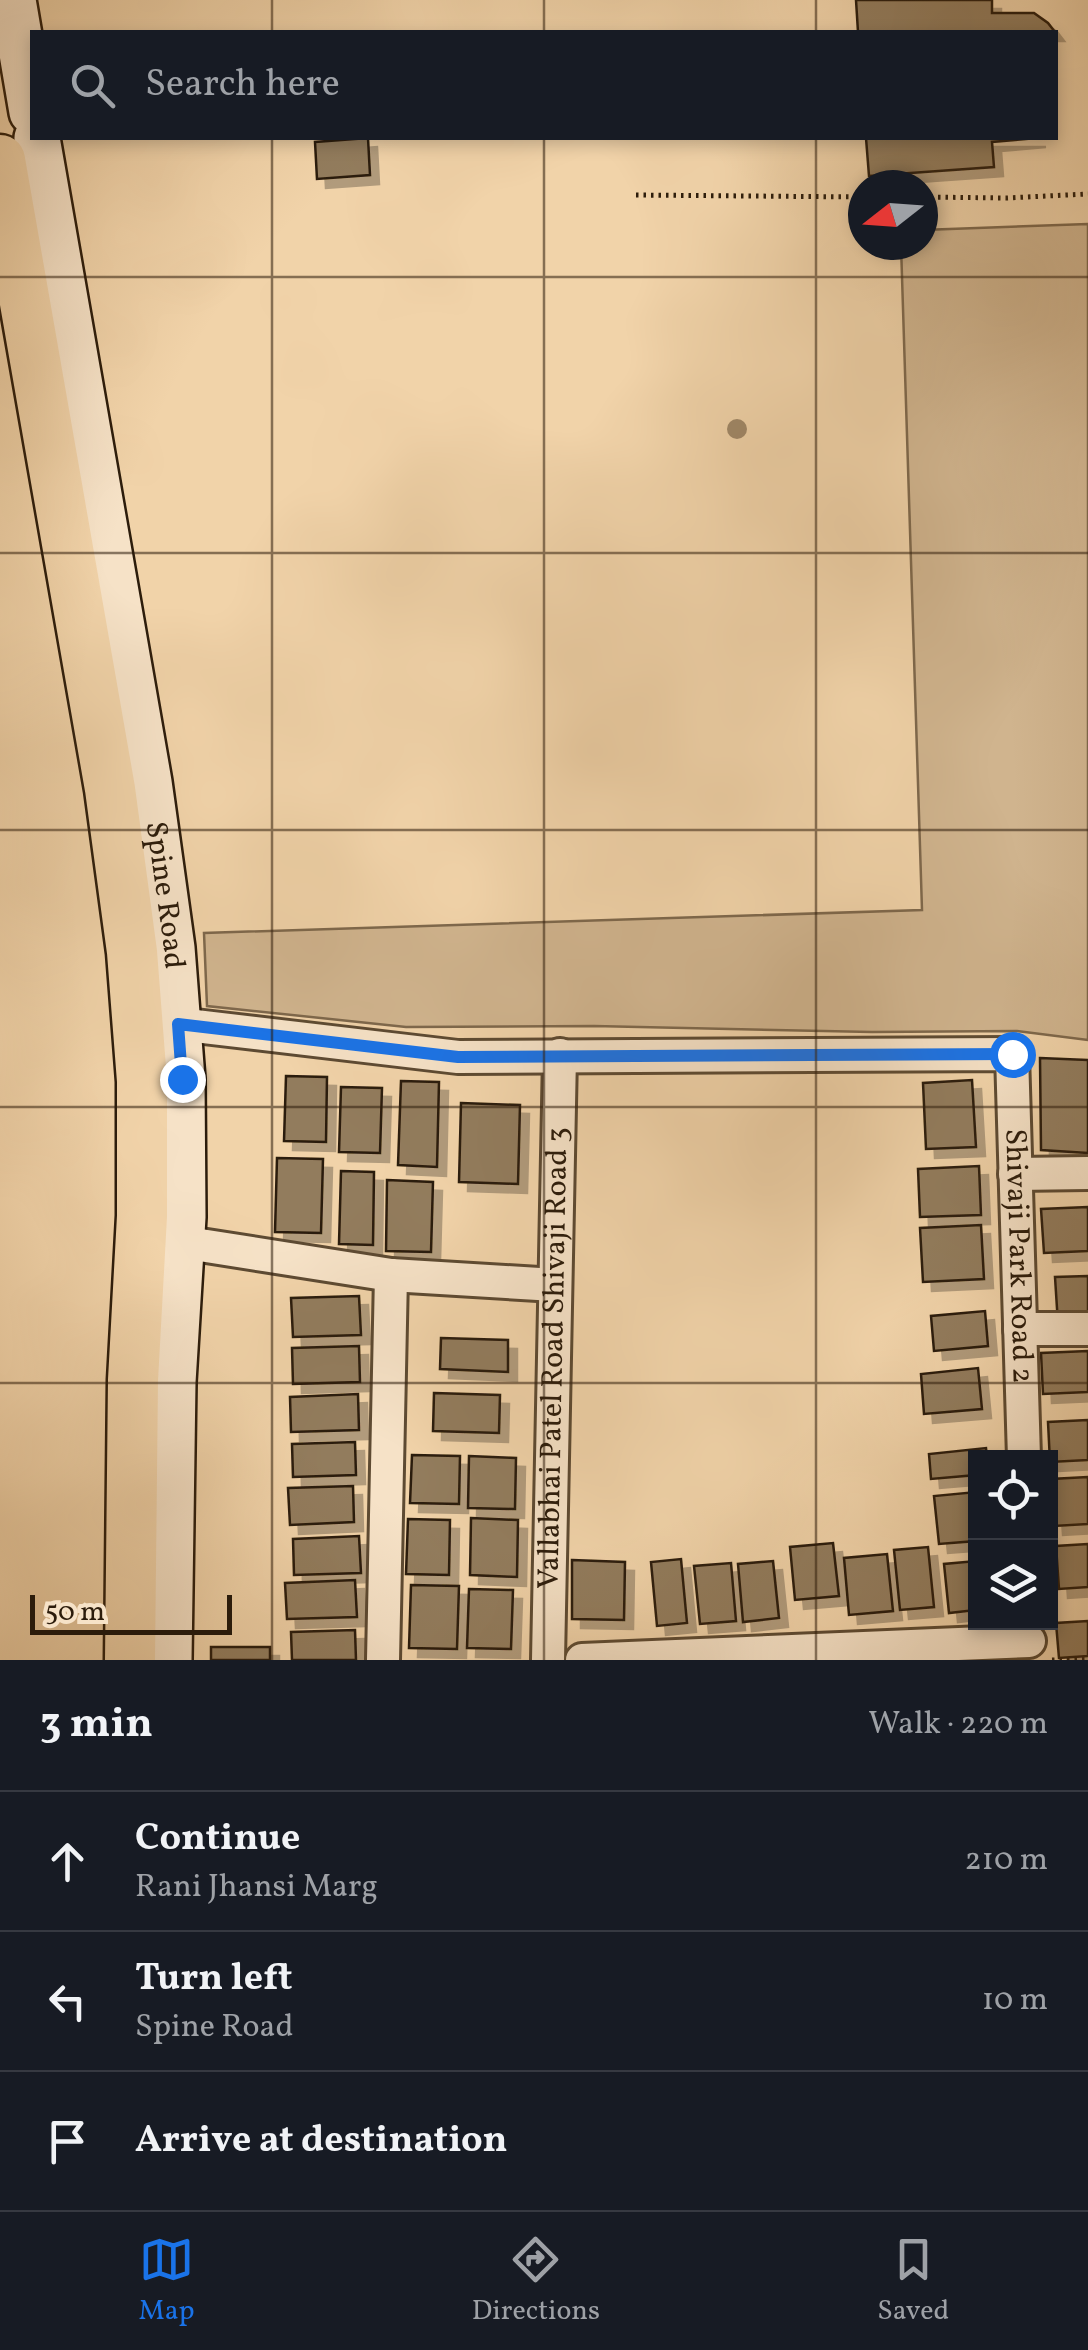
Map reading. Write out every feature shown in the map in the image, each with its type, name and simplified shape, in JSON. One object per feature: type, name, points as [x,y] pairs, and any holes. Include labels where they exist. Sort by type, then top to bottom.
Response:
[{"type":"main road","name":"Spine Road","points":[[0,160],[106,769],[132,952],[142,1081],[142,1216],[133,1380],[130,1660]]},
{"type":"street","points":[[13,0],[30,100]]},
{"type":"street","name":"Spine Road","points":[[37,140],[149,782],[172,948],[182,1079],[169,1660]]},
{"type":"street","points":[[178,1024],[458,1057],[560,1055]]},
{"type":"street","name":"Shivaji Park Road 2","points":[[560,1055],[1012,1054],[1024,1450]]},
{"type":"street","name":"Vallabhai Patel Road Shivaji Road 3","points":[[548,1660],[560,1055]]},
{"type":"street","points":[[1015,1174],[1088,1174]]},
{"type":"street","points":[[181,1242],[391,1274],[555,1285]]},
{"type":"street","points":[[382,1660],[391,1274]]},
{"type":"street","points":[[1020,1329],[1088,1329]]},
{"type":"street","points":[[582,1660],[871,1654],[1029,1641]]},
{"type":"path","points":[[938,198],[1088,194]]},
{"type":"path","points":[[636,195],[848,197]]},
{"type":"path","points":[[1029,1641],[1088,1659]]},
{"type":"shaded area","points":[[1088,224],[1088,1040],[1017,1031],[406,1027],[207,1006],[204,933],[922,910],[901,260],[938,260],[938,229]]},
{"type":"building","points":[[856,0],[992,0],[992,13],[1034,13],[1053,30],[858,30]]},
{"type":"building","points":[[368,140],[370,175],[317,179],[315,142]]},
{"type":"building","points":[[866,140],[1014,140],[992,142],[994,167],[869,170]]},
{"type":"building","points":[[1040,1058],[1088,1060],[1088,1153],[1041,1150]]},
{"type":"building","points":[[286,1076],[327,1077],[326,1142],[284,1141]]},
{"type":"building","points":[[972,1080],[976,1147],[926,1149],[923,1083]]},
{"type":"building","points":[[401,1081],[439,1082],[437,1167],[398,1165]]},
{"type":"building","points":[[341,1087],[382,1088],[380,1153],[339,1152]]},
{"type":"building","points":[[461,1103],[520,1105],[518,1184],[459,1182]]},
{"type":"building","points":[[277,1158],[323,1159],[321,1233],[275,1232]]},
{"type":"building","points":[[979,1166],[981,1215],[920,1217],[918,1169]]},
{"type":"building","points":[[341,1171],[374,1172],[373,1245],[339,1244]]},
{"type":"building","points":[[387,1180],[433,1182],[431,1252],[386,1251]]},
{"type":"building","points":[[1088,1207],[1088,1251],[1044,1253],[1041,1209]]},
{"type":"building","points":[[981,1225],[984,1279],[923,1282],[920,1228]]},
{"type":"building","points":[[1088,1276],[1088,1322],[1058,1324],[1055,1277]]},
{"type":"building","points":[[359,1296],[361,1335],[293,1337],[291,1298]]},
{"type":"building","points":[[985,1311],[988,1346],[934,1351],[931,1316]]},
{"type":"building","points":[[441,1338],[508,1340],[508,1372],[440,1369]]},
{"type":"building","points":[[359,1346],[360,1382],[293,1384],[292,1348]]},
{"type":"building","points":[[1088,1351],[1088,1392],[1043,1394],[1041,1353]]},
{"type":"building","points":[[978,1368],[982,1409],[924,1414],[921,1374]]},
{"type":"building","points":[[434,1393],[500,1395],[499,1433],[433,1431]]},
{"type":"building","points":[[358,1394],[359,1430],[291,1432],[290,1397]]},
{"type":"building","points":[[1088,1420],[1088,1460],[1058,1462],[1058,1450],[1049,1450],[1048,1422]]},
{"type":"building","points":[[355,1442],[356,1475],[293,1477],[292,1444]]},
{"type":"building","points":[[986,1448],[986,1450],[968,1450],[968,1476],[931,1479],[929,1454]]},
{"type":"building","points":[[412,1455],[460,1456],[459,1504],[410,1503]]},
{"type":"building","points":[[469,1456],[516,1458],[515,1509],[468,1508]]},
{"type":"building","points":[[1088,1477],[1088,1524],[1058,1526],[1058,1479]]},
{"type":"building","points":[[353,1486],[354,1522],[290,1525],[288,1488]]},
{"type":"building","points":[[968,1493],[968,1542],[939,1544],[934,1496]]},
{"type":"building","points":[[471,1518],[518,1520],[517,1577],[470,1575]]},
{"type":"building","points":[[408,1519],[450,1520],[449,1575],[406,1574]]},
{"type":"building","points":[[359,1536],[361,1573],[294,1575],[293,1539]]},
{"type":"building","points":[[833,1543],[839,1596],[795,1600],[790,1547]]},
{"type":"building","points":[[1088,1544],[1088,1587],[1059,1589],[1058,1546]]},
{"type":"building","points":[[928,1547],[934,1607],[900,1610],[894,1550]]},
{"type":"building","points":[[887,1554],[893,1611],[849,1615],[844,1558]]},
{"type":"building","points":[[681,1559],[687,1623],[657,1626],[651,1562]]},
{"type":"building","points":[[572,1560],[625,1562],[624,1620],[572,1619]]},
{"type":"building","points":[[773,1561],[779,1618],[743,1622],[738,1564]]},
{"type":"building","points":[[968,1562],[968,1611],[949,1613],[944,1564]]},
{"type":"building","points":[[731,1563],[736,1621],[700,1624],[694,1566]]},
{"type":"building","points":[[355,1580],[357,1617],[287,1619],[285,1583]]},
{"type":"building","points":[[411,1585],[459,1586],[457,1649],[409,1648]]},
{"type":"building","points":[[469,1589],[513,1590],[511,1649],[467,1648]]},
{"type":"building","points":[[1088,1621],[1088,1656],[1059,1658],[1058,1623]]},
{"type":"building","points":[[355,1630],[356,1660],[292,1660],[291,1632]]},
{"type":"building","points":[[211,1647],[270,1647],[270,1660],[211,1660]]},
{"type":"route","points":[[182,1079],[178,1024],[458,1057],[1012,1054]]}]
